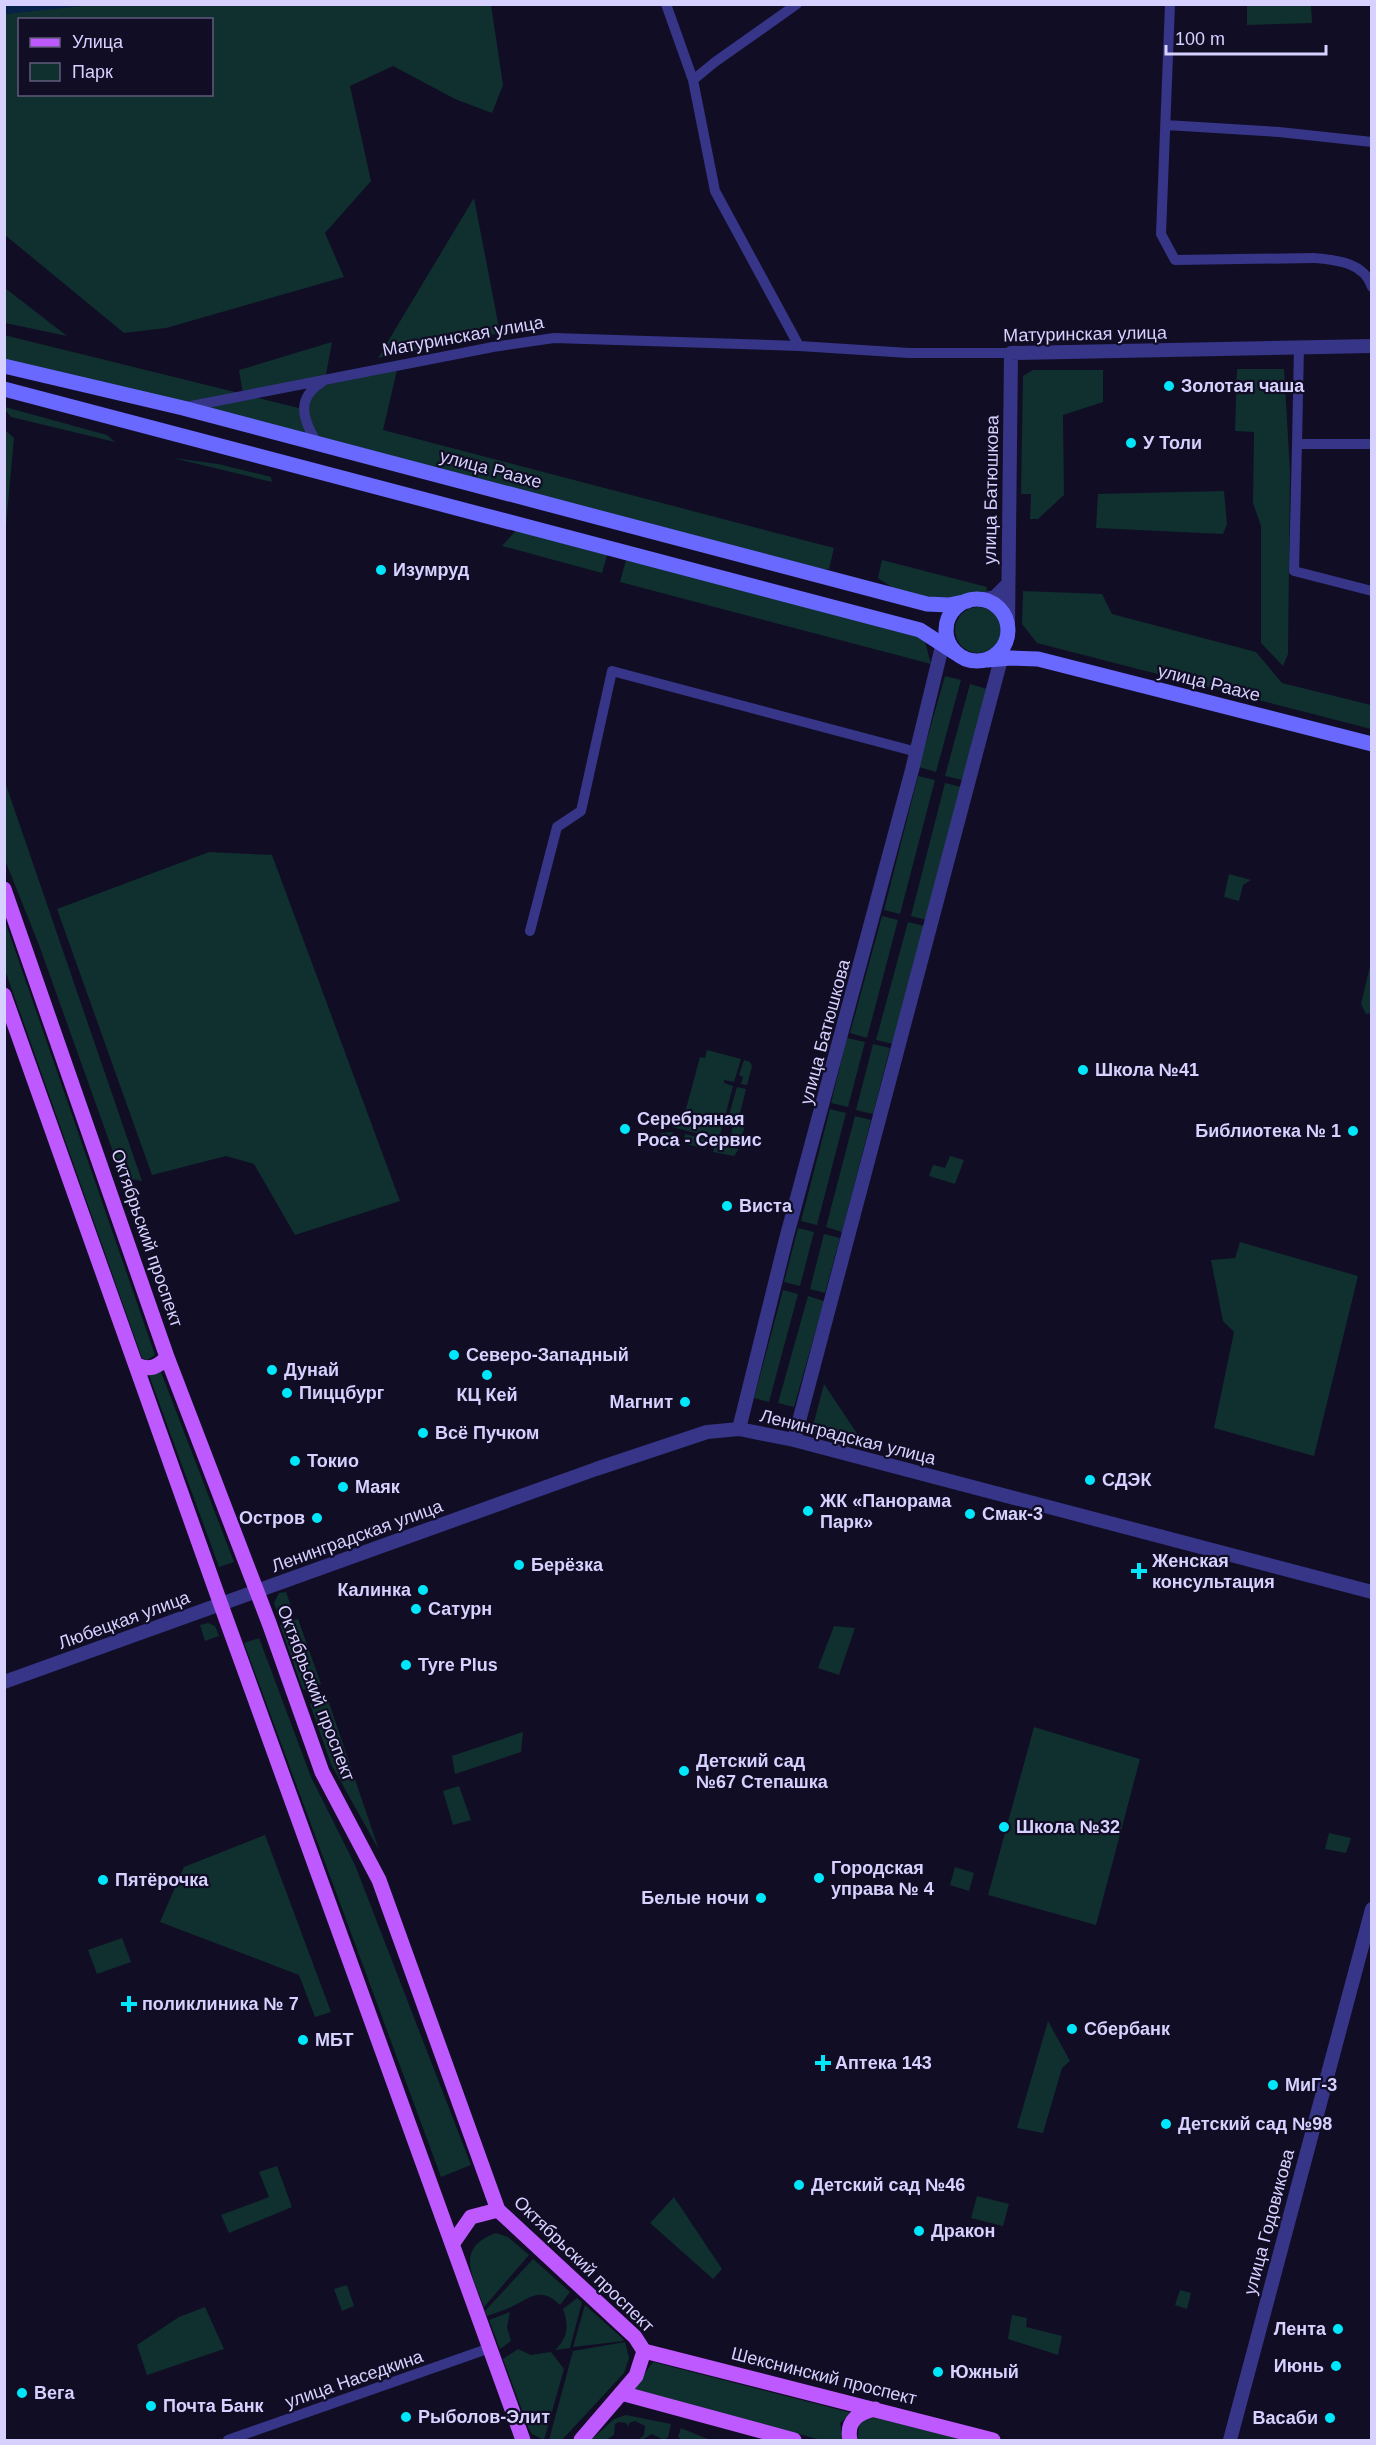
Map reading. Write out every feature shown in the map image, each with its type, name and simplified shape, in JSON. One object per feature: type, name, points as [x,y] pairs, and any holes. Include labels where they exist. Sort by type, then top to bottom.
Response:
[{"type":"main road","name":"улица Раахе","points":[[4,366],[183,408],[927,604],[949,605],[974,600]]},
{"type":"main road","points":[[4,389],[920,630],[968,660],[998,654],[1038,659]]},
{"type":"main road","points":[[957,654],[950,644],[947,626],[954,610],[974,600],[990,602],[999,608],[1017,647],[1038,659]]},
{"type":"main road","points":[[998,654],[1008,627]]},
{"type":"main road","name":"улица Раахе","points":[[1038,659],[1371,744]]},
{"type":"main road","name":"Октябрьский проспект","points":[[4,889],[167,1357],[322,1772],[379,1880],[498,2210],[635,2337],[644,2351],[636,2376],[581,2440]]},
{"type":"main road","points":[[4,995],[221,1605],[524,2440]]},
{"type":"main road","points":[[137,1365],[147,1369],[159,1366],[167,1357]]},
{"type":"main road","points":[[453,2243],[471,2217],[498,2210]]},
{"type":"main road","name":"Шекснинский проспект","points":[[644,2351],[993,2440]]},
{"type":"main road","points":[[621,2393],[794,2440]]},
{"type":"main road","points":[[850,2440],[848,2432],[852,2420],[861,2412],[875,2409]]},
{"type":"street","points":[[666,4],[693,80],[715,191],[799,345]]},
{"type":"street","points":[[693,80],[797,4]]},
{"type":"street","points":[[1170,4],[1161,234],[1175,260],[1314,258],[1331,260],[1359,268],[1366,275],[1371,287]]},
{"type":"street","points":[[1166,125],[1279,132],[1371,142]]},
{"type":"street","name":"Матуринская улица","points":[[183,408],[244,394],[493,347],[554,338],[799,345],[909,352],[1011,353],[1371,346]]},
{"type":"street","points":[[1299,346],[1294,571],[1371,591]]},
{"type":"street","name":"улица Батюшкова","points":[[1008,627],[1011,353]]},
{"type":"street","points":[[317,443],[306,426],[304,410],[307,396],[313,388],[325,380]]},
{"type":"street","points":[[1297,444],[1371,444]]},
{"type":"street","points":[[974,600],[995,597],[1007,585]]},
{"type":"street","name":"улица Батюшкова","points":[[740,1429],[789,1231],[917,752],[947,626]]},
{"type":"street","points":[[794,1440],[998,654]]},
{"type":"street","points":[[530,931],[557,827],[581,811],[612,671],[917,752]]},
{"type":"street","name":"Ленинградская улица","points":[[256,1592],[596,1468],[707,1432],[740,1429],[794,1440],[1371,1592]]},
{"type":"street","name":"Любецкая улица","points":[[4,1682],[256,1592]]},
{"type":"street","name":"улица Годовикова","points":[[1230,2440],[1371,1909]]},
{"type":"street","name":"улица Наседкина","points":[[228,2440],[490,2348]]},
{"type":"green space","points":[[92,4],[491,5],[503,85],[492,113],[455,99],[393,66],[350,86],[371,181],[325,233],[344,277],[166,328],[124,333],[5,235],[4,14]]},
{"type":"green space","points":[[1247,5],[1311,5],[1312,23],[1247,25]]},
{"type":"green space","points":[[474,198],[500,333],[378,358]]},
{"type":"green space","points":[[5,288],[67,336],[5,323]]},
{"type":"green space","points":[[4,335],[243,394],[239,370],[332,342],[325,380],[398,366],[383,430],[834,548],[829,569],[794,569],[5,366]],"holes":[[[313,388],[303,409],[246,395]]]},
{"type":"green space","points":[[1237,369],[1284,369],[1290,471],[1288,654],[1283,666],[1261,643],[1261,526],[1253,503],[1254,432],[1235,431]]},
{"type":"green space","points":[[1033,370],[1103,370],[1103,402],[1063,415],[1064,495],[1038,519],[1030,519],[1031,494],[1021,494],[1023,376]]},
{"type":"green space","points":[[5,407],[107,435],[115,442],[11,417]]},
{"type":"green space","points":[[5,430],[14,438],[5,536]]},
{"type":"green space","points":[[173,458],[218,464],[271,477],[272,482]]},
{"type":"green space","points":[[1224,491],[1227,524],[1223,534],[1096,528],[1098,494]]},
{"type":"green space","points":[[521,525],[609,548],[602,573],[502,546]]},
{"type":"green space","points":[[628,553],[921,627],[931,664],[620,582]]},
{"type":"green space","points":[[882,560],[987,587],[985,601],[910,600],[878,578]]},
{"type":"green space","points":[[1023,591],[1102,594],[1112,614],[1256,652],[1282,683],[1371,705],[1371,729],[1037,643],[1022,624]]},
{"type":"green space","points":[[978,607],[994,614],[1001,630],[994,646],[978,653],[962,646],[955,630],[962,614]]},
{"type":"green space","points":[[945,676],[961,680],[936,772],[919,767]]},
{"type":"green space","points":[[970,684],[987,689],[962,780],[945,776]]},
{"type":"green space","points":[[918,776],[935,780],[900,914],[884,910]]},
{"type":"green space","points":[[5,782],[142,1181],[122,1177],[39,945],[5,860]]},
{"type":"green space","points":[[945,783],[961,787],[927,920],[911,916]]},
{"type":"green space","points":[[209,852],[272,855],[400,1201],[295,1235],[254,1164],[226,1156],[152,1175],[57,909]]},
{"type":"green space","points":[[1229,874],[1251,880],[1243,885],[1239,901],[1224,897]]},
{"type":"green space","points":[[882,916],[898,920],[867,1038],[850,1033]]},
{"type":"green space","points":[[4,918],[155,1355],[147,1360],[142,1358],[5,970]]},
{"type":"green space","points":[[908,922],[924,926],[893,1044],[876,1040]]},
{"type":"green space","points":[[1371,962],[1371,1013],[1366,1014],[1361,1004]]},
{"type":"green space","points":[[847,1038],[865,1042],[848,1107],[831,1103]]},
{"type":"green space","points":[[873,1044],[890,1048],[873,1114],[856,1110]]},
{"type":"green space","points":[[707,1050],[741,1059],[734,1082],[724,1080],[724,1083],[733,1086],[719,1139],[672,1127],[675,1118],[683,1120],[700,1057],[705,1058]]},
{"type":"green space","points":[[744,1060],[750,1062],[752,1066],[747,1085],[741,1084],[743,1077],[739,1075]]},
{"type":"green space","points":[[737,1087],[746,1089],[739,1118],[745,1125],[740,1145],[722,1140],[724,1134],[731,1135],[733,1124],[727,1122]]},
{"type":"green space","points":[[830,1109],[846,1113],[817,1225],[801,1221]]},
{"type":"green space","points":[[855,1116],[871,1120],[842,1232],[826,1227]]},
{"type":"green space","points":[[673,1132],[669,1149],[661,1147],[659,1141],[661,1133]]},
{"type":"green space","points":[[685,1134],[709,1140],[706,1149],[683,1143]]},
{"type":"green space","points":[[716,1142],[739,1149],[734,1156],[713,1152]]},
{"type":"green space","points":[[950,1156],[964,1160],[955,1184],[929,1176],[933,1165],[945,1168]]},
{"type":"green space","points":[[798,1228],[814,1232],[800,1286],[784,1282]]},
{"type":"green space","points":[[824,1234],[840,1238],[825,1293],[810,1289]]},
{"type":"green space","points":[[1240,1242],[1358,1276],[1314,1456],[1214,1428],[1234,1332],[1223,1321],[1211,1260],[1235,1258]]},
{"type":"green space","points":[[783,1290],[798,1294],[769,1402],[754,1398]]},
{"type":"green space","points":[[808,1296],[824,1301],[794,1407],[778,1403]]},
{"type":"green space","points":[[161,1372],[234,1562],[219,1567],[149,1375]]},
{"type":"green space","points":[[824,1384],[866,1447],[811,1433]]},
{"type":"green space","points":[[286,1592],[292,1609],[278,1614],[274,1603],[279,1593]]},
{"type":"green space","points":[[298,1619],[321,1684],[303,1690],[280,1625]]},
{"type":"green space","points":[[208,1623],[215,1626],[219,1636],[205,1641],[200,1625]]},
{"type":"green space","points":[[834,1626],[855,1628],[839,1675],[818,1668]]},
{"type":"green space","points":[[259,1638],[311,1777],[355,1865],[471,2165],[441,2177],[244,1643]]},
{"type":"green space","points":[[327,1697],[379,1850],[331,1764],[310,1704]]},
{"type":"green space","points":[[1034,1727],[1140,1759],[1096,1925],[988,1895]]},
{"type":"green space","points":[[523,1732],[521,1752],[455,1774],[452,1756]]},
{"type":"green space","points":[[459,1786],[471,1820],[453,1825],[443,1791]]},
{"type":"green space","points":[[1329,1833],[1351,1838],[1346,1853],[1325,1849]]},
{"type":"green space","points":[[265,1835],[331,2012],[315,2017],[299,1975],[160,1922],[184,1867]]},
{"type":"green space","points":[[955,1867],[974,1873],[969,1891],[950,1885]]},
{"type":"green space","points":[[122,1938],[131,1962],[97,1974],[88,1950]]},
{"type":"green space","points":[[1048,2021],[1070,2061],[1062,2068],[1043,2133],[1017,2128]]},
{"type":"green space","points":[[277,2166],[292,2207],[229,2233],[221,2215],[269,2197],[259,2172]]},
{"type":"green space","points":[[977,2196],[1009,2204],[1003,2226],[971,2218]]},
{"type":"green space","points":[[674,2197],[722,2269],[713,2279],[650,2223]]},
{"type":"green space","points":[[496,2233],[508,2237],[529,2255],[484,2307],[472,2274],[471,2255],[483,2239]]},
{"type":"green space","points":[[533,2259],[570,2292],[560,2305],[553,2299],[540,2295],[487,2316],[485,2311]]},
{"type":"green space","points":[[347,2285],[354,2306],[342,2311],[334,2289]]},
{"type":"green space","points":[[1180,2290],[1191,2293],[1187,2309],[1175,2305]]},
{"type":"green space","points":[[577,2298],[582,2302],[570,2348],[555,2350],[563,2341],[566,2331],[563,2309]]},
{"type":"green space","points":[[585,2305],[622,2338],[624,2341],[573,2347]]},
{"type":"green space","points":[[205,2307],[224,2349],[147,2375],[137,2345],[179,2317]]},
{"type":"green space","points":[[510,2312],[507,2327],[511,2341],[500,2349],[489,2320]]},
{"type":"green space","points":[[1012,2315],[1027,2318],[1026,2327],[1062,2336],[1058,2355],[1008,2339]]},
{"type":"green space","points":[[625,2342],[629,2358],[624,2373],[562,2440],[549,2440],[573,2351]]},
{"type":"green space","points":[[518,2349],[531,2355],[551,2352],[564,2369],[544,2440],[532,2434],[529,2429],[503,2359]]},
{"type":"green space","points":[[653,2362],[852,2413],[840,2423],[843,2440],[821,2440],[633,2390]]},
{"type":"green space","points":[[626,2415],[671,2424],[668,2437],[664,2440],[652,2434],[642,2440],[640,2438],[644,2435],[645,2426],[635,2421],[629,2423],[628,2427],[626,2423],[615,2424],[614,2435],[606,2440],[591,2440],[614,2419]]},
{"type":"green space","points":[[871,2416],[965,2440],[858,2440],[859,2424]]},
{"type":"green space","points":[[681,2428],[710,2440],[682,2440],[678,2437]]},
{"type":"water","points":[[5,4],[92,4],[92,5],[5,14]]},
{"type":"place","name":"Золотая чаша","points":[[1169,386]]},
{"type":"place","name":"У Толи","points":[[1131,443]]},
{"type":"place","name":"Изумруд","points":[[381,570]]},
{"type":"place","name":"Школа №41","points":[[1083,1070]]},
{"type":"place","name":"Серебряная Роса - Сервис","points":[[625,1129]]},
{"type":"place","name":"Библиотека № 1","points":[[1353,1131]]},
{"type":"place","name":"Виста","points":[[727,1206]]},
{"type":"place","name":"Северо-Западный","points":[[454,1355]]},
{"type":"place","name":"Дунай","points":[[272,1370]]},
{"type":"place","name":"КЦ Кей","points":[[487,1375]]},
{"type":"place","name":"Пиццбург","points":[[287,1393]]},
{"type":"place","name":"Магнит","points":[[685,1402]]},
{"type":"place","name":"Всё Пучком","points":[[423,1433]]},
{"type":"place","name":"Токио","points":[[295,1461]]},
{"type":"place","name":"СДЭК","points":[[1090,1480]]},
{"type":"place","name":"Маяк","points":[[343,1487]]},
{"type":"place","name":"ЖК «Панорама Парк»","points":[[808,1511]]},
{"type":"place","name":"Смак-3","points":[[970,1514]]},
{"type":"place","name":"Остров","points":[[317,1518]]},
{"type":"place","name":"Берёзка","points":[[519,1565]]},
{"type":"place","name":"Женская консультация","points":[[1139,1571]]},
{"type":"place","name":"Калинка","points":[[423,1590]]},
{"type":"place","name":"Сатурн","points":[[416,1609]]},
{"type":"place","name":"Tyre Plus","points":[[406,1665]]},
{"type":"place","name":"Детский сад №67 Степашка","points":[[684,1771]]},
{"type":"place","name":"Школа №32","points":[[1004,1827]]},
{"type":"place","name":"Городская управа № 4","points":[[819,1878]]},
{"type":"place","name":"Пятёрочка","points":[[103,1880]]},
{"type":"place","name":"Белые ночи","points":[[761,1898]]},
{"type":"place","name":"поликлиника № 7","points":[[129,2004]]},
{"type":"place","name":"Сбербанк","points":[[1072,2029]]},
{"type":"place","name":"МБТ","points":[[303,2040]]},
{"type":"place","name":"Аптека 143","points":[[823,2063]]},
{"type":"place","name":"МиГ-3","points":[[1273,2085]]},
{"type":"place","name":"Детский сад №98","points":[[1166,2124]]},
{"type":"place","name":"Детский сад №46","points":[[799,2185]]},
{"type":"place","name":"Дракон","points":[[919,2231]]},
{"type":"place","name":"Лента","points":[[1338,2329]]},
{"type":"place","name":"Июнь","points":[[1336,2366]]},
{"type":"place","name":"Южный","points":[[938,2372]]},
{"type":"place","name":"Вега","points":[[22,2393]]},
{"type":"place","name":"Почта Банк","points":[[151,2406]]},
{"type":"place","name":"Рыболов-Элит","points":[[406,2417]]},
{"type":"place","name":"Васаби","points":[[1330,2418]]}]
